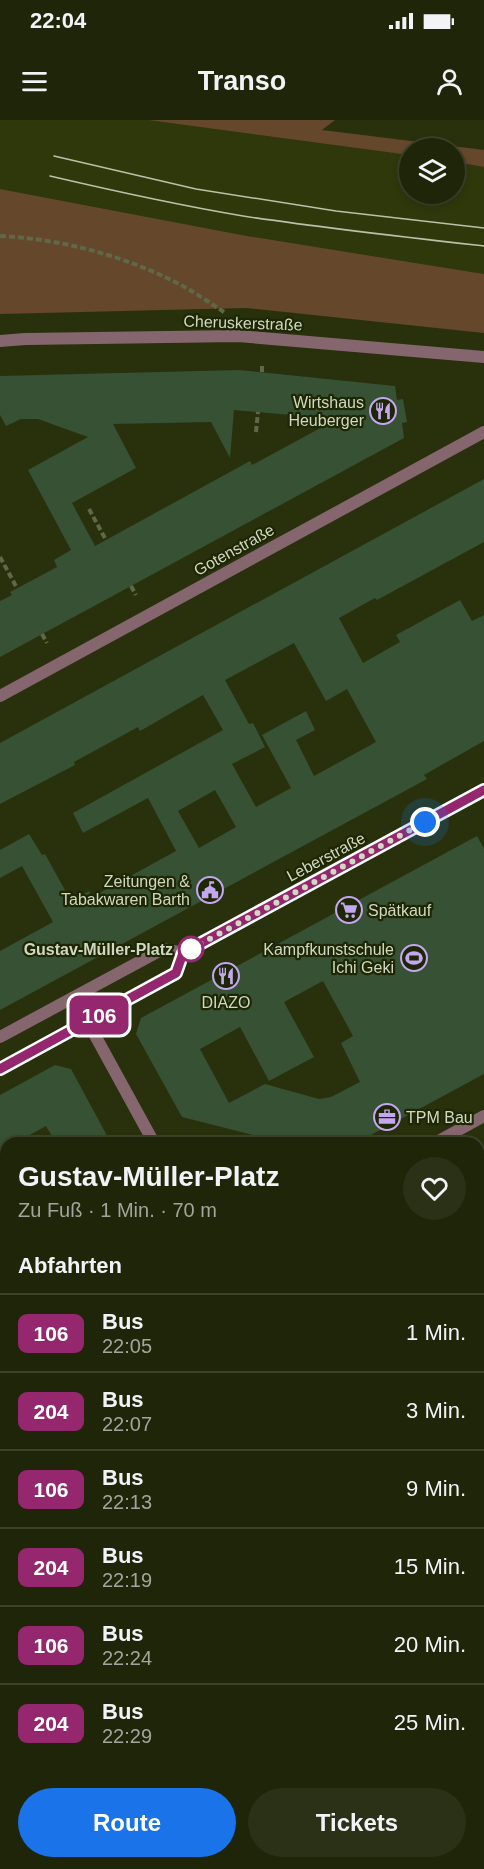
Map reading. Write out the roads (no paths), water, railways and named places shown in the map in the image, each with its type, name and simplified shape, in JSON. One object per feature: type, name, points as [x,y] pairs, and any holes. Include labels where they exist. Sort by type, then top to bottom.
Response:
[{"type":"street","name":"Cheruskerstraße","points":[[0,342],[26,339],[238,336],[484,357]]},
{"type":"street","name":"Gotenstraße","points":[[0,696],[484,432]]},
{"type":"street","name":"Leberstraße","points":[[0,1037],[163,949],[183,953],[484,790]]},
{"type":"street","points":[[0,1069],[176,973],[183,953]]},
{"type":"street","points":[[74,997],[150,1137]]},
{"type":"street","points":[[446,1137],[484,1116]]},
{"type":"tram line","points":[[54,156],[196,189],[336,211],[484,228]]},
{"type":"tram line","points":[[50,176],[146,198],[243,216],[484,246]]},
{"type":"place","name":"Wirtshaus Heuberger","points":[[383,411]]},
{"type":"place","name":"Zeitungen & Tabakwaren Barth","points":[[210,890]]},
{"type":"place","name":"Spätkauf","points":[[349,910]]},
{"type":"place","name":"Gustav-Müller-Platz","points":[[191,949]]},
{"type":"place","name":"Kampfkunstschule Ichi Geki","points":[[414,958]]},
{"type":"place","name":"DIAZO","points":[[226,976]]},
{"type":"place","name":"TPM Bau","points":[[387,1117]]}]
